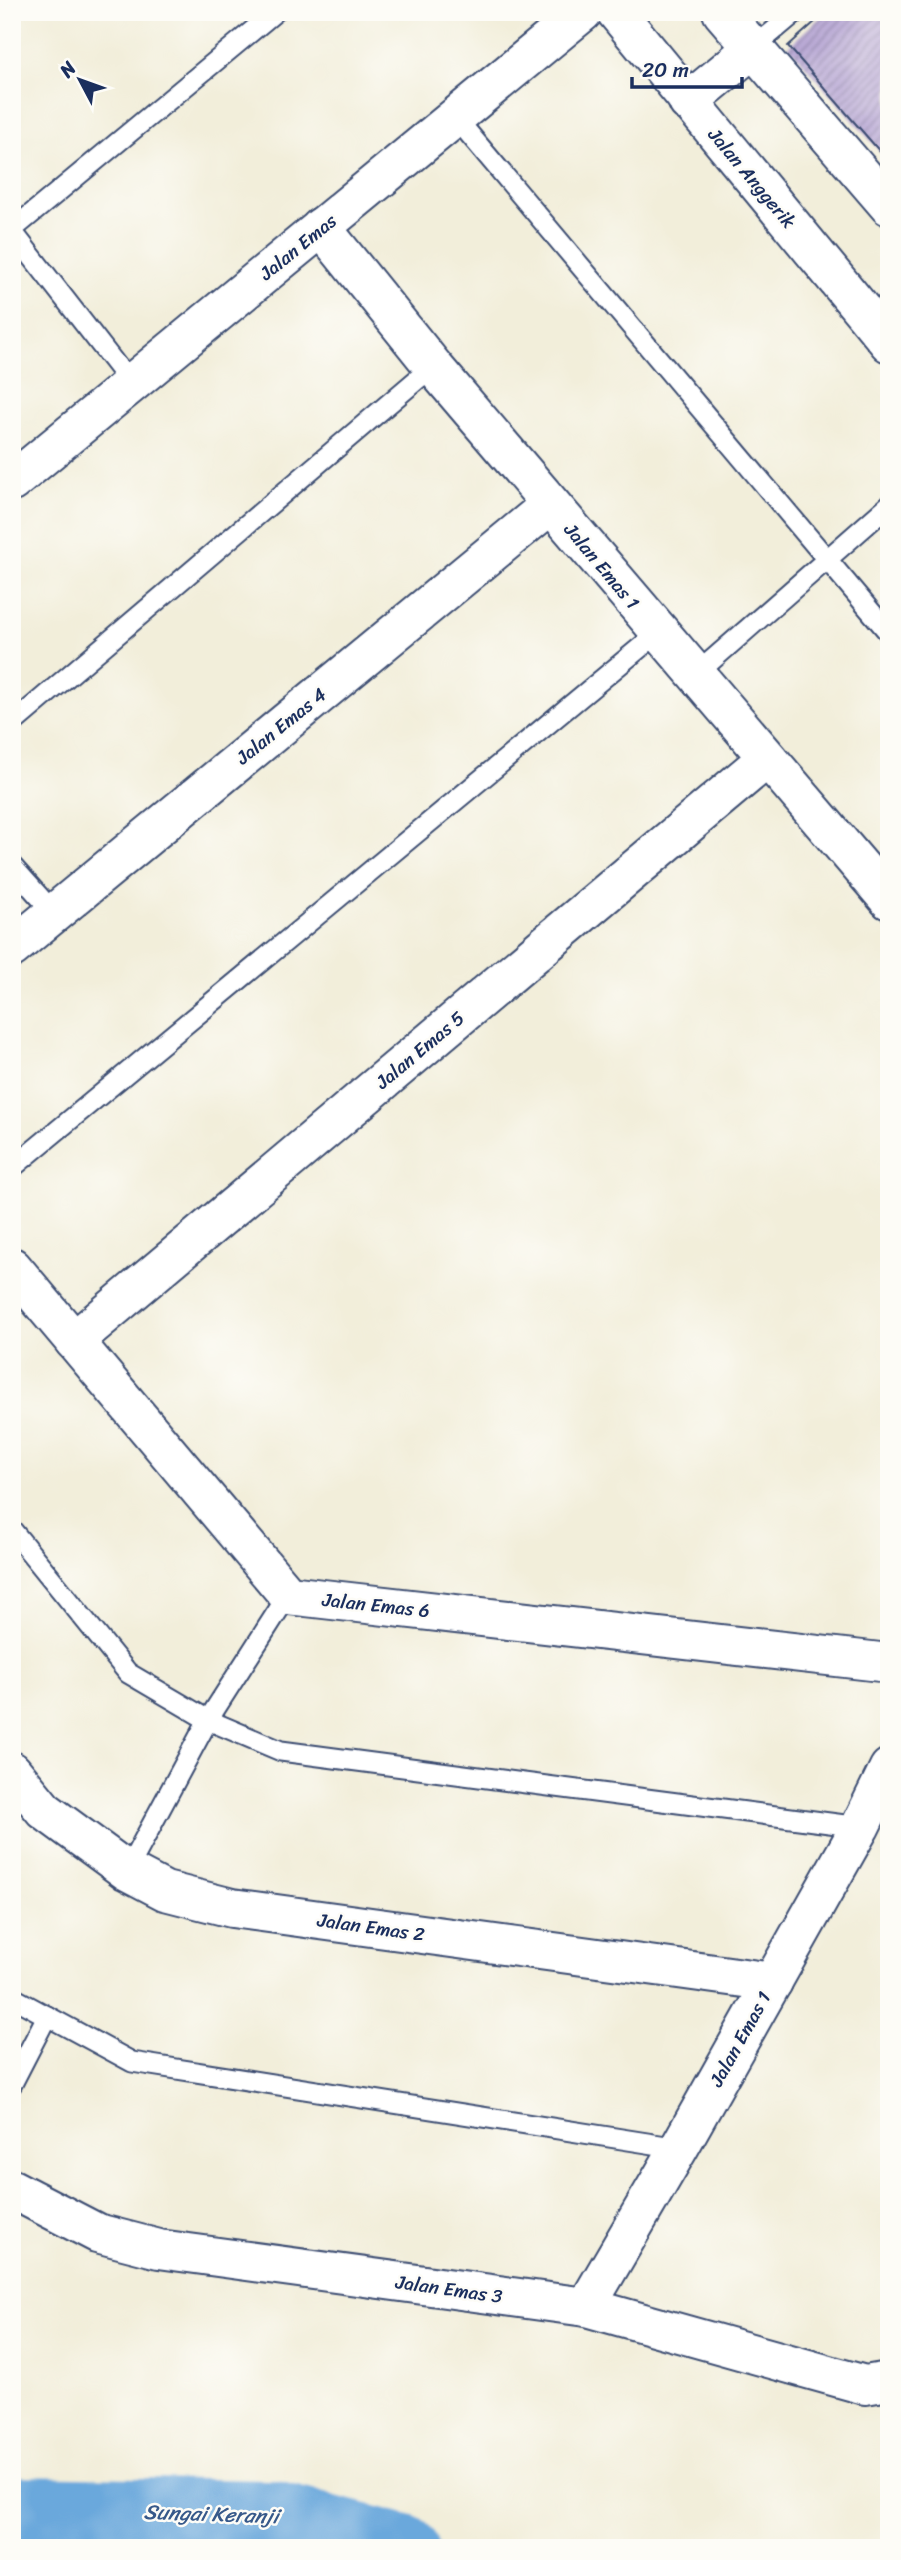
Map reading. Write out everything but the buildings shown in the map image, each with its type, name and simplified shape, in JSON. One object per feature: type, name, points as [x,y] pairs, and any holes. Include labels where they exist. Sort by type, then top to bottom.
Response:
[{"type":"street","name":"Jalan Emas","points":[[12,482],[583,12]]},
{"type":"street","name":"Jalan Anggerik","points":[[616,12],[889,343]]},
{"type":"street","points":[[722,12],[889,206]]},
{"type":"street","points":[[688,102],[752,49]]},
{"type":"street","name":"Jalan Emas 1","points":[[321,228],[550,505],[889,900]]},
{"type":"street","name":"Jalan Emas 4","points":[[12,948],[550,505]]},
{"type":"street","name":"Jalan Emas 5","points":[[74,1341],[766,759]]},
{"type":"street","points":[[12,1267],[288,1595]]},
{"type":"street","name":"Jalan Emas 6","points":[[288,1595],[889,1663]]},
{"type":"street","name":"Jalan Emas 1","points":[[586,2307],[860,1828],[889,1768]]},
{"type":"street","name":"Jalan Emas 2","points":[[12,1771],[44,1810],[127,1871],[166,1891],[232,1908],[773,1982]]},
{"type":"street","name":"Jalan Emas 3","points":[[12,2189],[97,2233],[159,2249],[586,2307],[865,2385],[889,2381]]},
{"type":"lane","points":[[131,384],[12,230],[275,12]]},
{"type":"lane","points":[[752,49],[796,12]]},
{"type":"lane","points":[[455,117],[889,633]]},
{"type":"lane","points":[[12,724],[433,366]]},
{"type":"lane","points":[[695,675],[889,505]]},
{"type":"lane","points":[[12,1168],[659,632]]},
{"type":"lane","points":[[12,866],[54,914]]},
{"type":"lane","points":[[12,1530],[128,1672],[208,1720],[281,1751],[860,1828]]},
{"type":"lane","points":[[127,1871],[208,1720],[288,1595]]},
{"type":"lane","points":[[12,1997],[132,2062],[679,2148]]},
{"type":"lane","points":[[12,2084],[47,2016]]},
{"type":"waterway","name":"Sungai Keranji","points":[[12,2509],[270,2513],[405,2548]]}]
